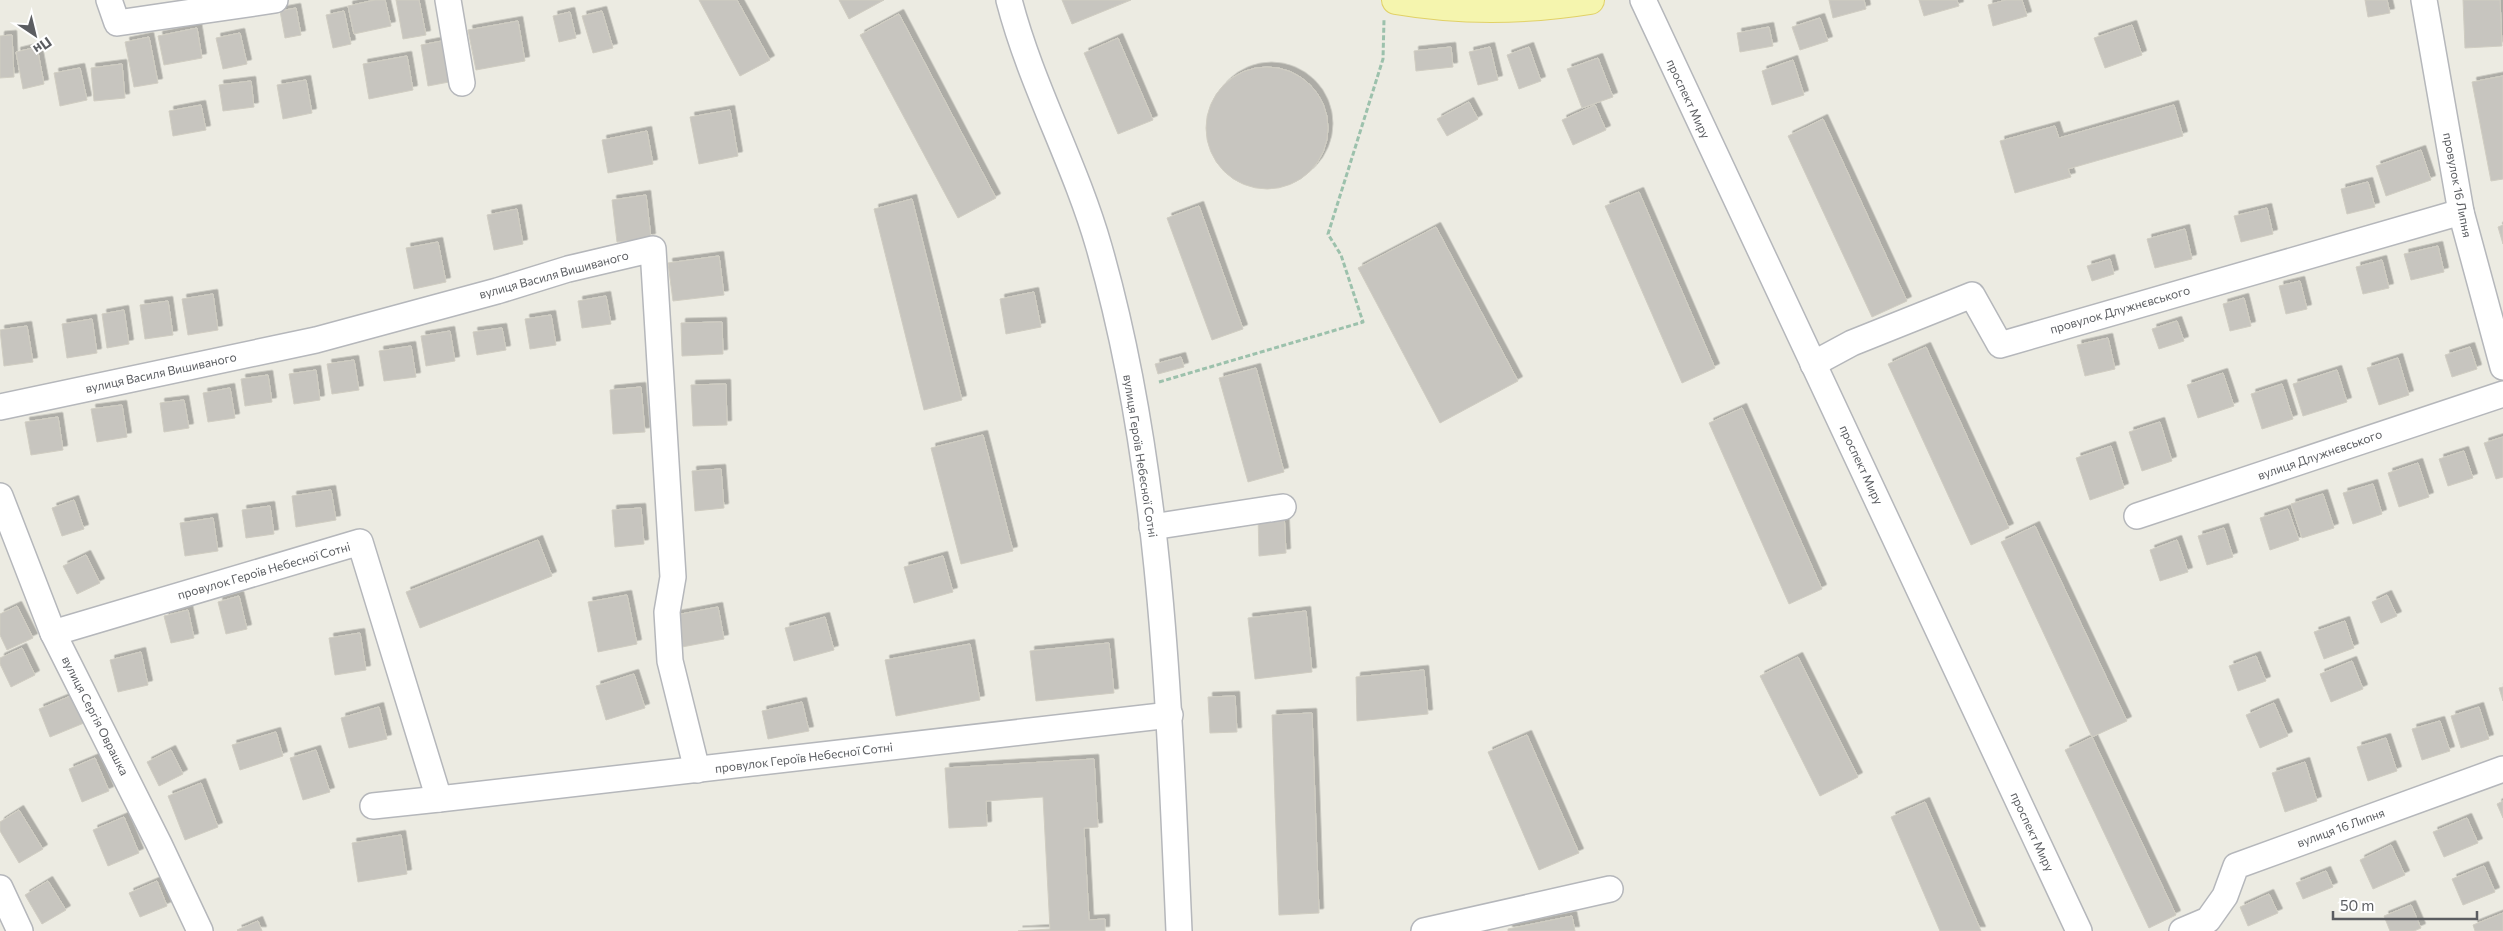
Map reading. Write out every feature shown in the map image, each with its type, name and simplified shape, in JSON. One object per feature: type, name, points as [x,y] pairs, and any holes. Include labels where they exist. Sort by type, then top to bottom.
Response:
[{"type":"main road","points":[[1390,8],[1551,6],[1590,0]]},
{"type":"street","points":[[109,0],[117,23],[275,0]]},
{"type":"street","points":[[448,0],[462,83]]},
{"type":"street","name":"вулиця Героїв Небесної Сотні","points":[[1009,0],[1017,32],[1067,155],[1099,247],[1122,344],[1137,424],[1152,527],[1170,715],[1179,931]]},
{"type":"street","name":"проспект Миру","points":[[1643,0],[2078,931]]},
{"type":"street","name":"провулок 16 Липня","points":[[2424,0],[2461,212],[2503,367]]},
{"type":"street","name":"провулок Длужнєвського","points":[[1813,364],[1852,343],[1972,295],[2000,345],[2461,212]]},
{"type":"street","name":"вулиця Василя Вишиваного","points":[[0,407],[316,340],[497,291],[568,269],[653,249],[673,577],[667,612],[670,660],[697,770]]},
{"type":"street","name":"вулиця Длужнєвського","points":[[2137,516],[2503,394]]},
{"type":"street","name":"вулиця Сергія Оврашка","points":[[0,496],[52,633],[159,844],[200,931]]},
{"type":"street","points":[[1152,527],[1283,507]]},
{"type":"street","name":"провулок Героїв Небесної Сотні","points":[[52,633],[360,542],[439,799]]},
{"type":"street","name":"провулок Героїв Небесної Сотні","points":[[373,806],[1170,715]]},
{"type":"street","name":"вулиця 16 Липня","points":[[2182,931],[2208,920],[2225,896],[2236,866],[2503,769]]},
{"type":"street","points":[[0,888],[20,931]]},
{"type":"street","points":[[1424,931],[1610,889]]},
{"type":"path","points":[[1159,382],[1362,322],[1340,255],[1328,234],[1383,59],[1390,8]]},
{"type":"building","points":[[375,0],[385,0],[391,26],[354,34],[348,6]]},
{"type":"building","points":[[396,0],[419,0],[426,35],[403,39]]},
{"type":"building","points":[[699,0],[737,0],[770,60],[740,76]]},
{"type":"building","points":[[839,0],[884,0],[849,19]]},
{"type":"building","points":[[1062,0],[1131,0],[1072,24]]},
{"type":"building","points":[[1829,0],[1864,0],[1866,9],[1833,18]]},
{"type":"building","points":[[1919,0],[1957,0],[1959,6],[1924,16]]},
{"type":"building","points":[[2006,0],[2022,0],[2027,16],[1993,26],[1988,5]]},
{"type":"building","points":[[2365,0],[2387,0],[2390,13],[2368,17]]},
{"type":"building","points":[[2463,0],[2500,0],[2502,46],[2465,48]]},
{"type":"building","points":[[296,8],[301,35],[285,38],[280,11]]},
{"type":"building","points":[[344,11],[351,44],[333,48],[326,15]]},
{"type":"building","points":[[602,11],[613,48],[593,53],[582,16]]},
{"type":"building","points":[[570,12],[576,38],[559,42],[553,16]]},
{"type":"building","points":[[899,14],[996,198],[958,218],[860,35]]},
{"type":"building","points":[[1820,18],[1828,41],[1800,50],[1792,27]]},
{"type":"building","points":[[518,21],[525,61],[476,70],[468,30]]},
{"type":"building","points":[[2132,25],[2142,55],[2105,68],[2094,38]]},
{"type":"building","points":[[1769,27],[1773,46],[1740,52],[1737,33]]},
{"type":"building","points":[[197,28],[202,58],[164,65],[158,36]]},
{"type":"building","points":[[240,33],[247,64],[223,69],[216,38]]},
{"type":"building","points":[[12,35],[14,77],[0,78],[0,36]]},
{"type":"building","points":[[149,37],[158,83],[134,87],[125,42]]},
{"type":"building","points":[[1118,38],[1153,120],[1118,134],[1084,53]]},
{"type":"building","points":[[442,41],[449,82],[428,86],[421,45]]},
{"type":"building","points":[[37,47],[44,84],[23,89],[16,52]]},
{"type":"building","points":[[1451,47],[1453,67],[1416,71],[1414,51]]},
{"type":"building","points":[[1490,47],[1498,80],[1478,85],[1469,52]]},
{"type":"building","points":[[1529,47],[1541,81],[1519,89],[1507,55]]},
{"type":"building","points":[[407,56],[413,90],[369,99],[363,64]]},
{"type":"building","points":[[1598,58],[1613,97],[1582,108],[1567,69]]},
{"type":"building","points":[[1793,60],[1804,95],[1772,105],[1762,71]]},
{"type":"building","points":[[122,64],[125,98],[94,101],[91,68]]},
{"type":"building","points":[[1267,67],[1290,71],[1310,85],[1324,105],[1328,128],[1324,151],[1310,171],[1290,185],[1267,189],[1244,185],[1224,171],[1210,151],[1206,128],[1210,105],[1224,85],[1244,71]]},
{"type":"building","points":[[80,68],[87,100],[60,106],[54,73]]},
{"type":"building","points":[[2503,76],[2503,179],[2491,181],[2472,82]]},
{"type":"building","points":[[306,80],[312,113],[283,119],[277,85]]},
{"type":"building","points":[[251,81],[254,107],[223,111],[219,85]]},
{"type":"building","points":[[1469,102],[1478,119],[1447,136],[1437,119]]},
{"type":"building","points":[[201,105],[206,130],[173,136],[169,111]]},
{"type":"building","points":[[1595,105],[1606,130],[1573,145],[1562,120]]},
{"type":"building","points":[[2174,105],[2183,136],[2068,169],[2071,177],[2015,193],[2000,141],[2055,126],[2059,138]]},
{"type":"building","points":[[730,110],[738,156],[699,164],[690,117]]},
{"type":"building","points":[[1823,119],[1907,301],[1872,317],[1788,136]]},
{"type":"building","points":[[647,131],[653,164],[608,173],[602,140]]},
{"type":"building","points":[[2421,150],[2431,180],[2386,196],[2376,166]]},
{"type":"building","points":[[2368,182],[2375,207],[2347,214],[2341,189]]},
{"type":"building","points":[[1639,192],[1715,368],[1682,383],[1605,206]]},
{"type":"building","points":[[646,195],[651,238],[617,242],[612,200]]},
{"type":"building","points":[[912,199],[962,400],[924,410],[874,209]]},
{"type":"building","points":[[1199,206],[1243,329],[1212,340],[1167,218]]},
{"type":"building","points":[[2267,208],[2273,234],[2241,242],[2234,216]]},
{"type":"building","points":[[517,209],[523,244],[494,250],[487,215]]},
{"type":"building","points":[[2503,225],[2503,244],[2498,227]]},
{"type":"building","points":[[1436,227],[1518,381],[1440,423],[1358,268]]},
{"type":"building","points":[[2185,229],[2192,259],[2155,268],[2147,239]]},
{"type":"building","points":[[438,242],[446,282],[414,289],[406,248]]},
{"type":"building","points":[[2438,246],[2444,272],[2411,280],[2404,254]]},
{"type":"building","points":[[719,256],[724,295],[673,301],[668,263]]},
{"type":"building","points":[[2110,259],[2114,274],[2092,281],[2087,266]]},
{"type":"building","points":[[2382,260],[2389,288],[2363,294],[2356,267]]},
{"type":"building","points":[[2300,281],[2307,309],[2286,314],[2279,286]]},
{"type":"building","points":[[1034,292],[1041,327],[1006,334],[1000,299]]},
{"type":"building","points":[[213,294],[218,330],[188,335],[182,299]]},
{"type":"building","points":[[606,296],[611,324],[582,328],[578,301]]},
{"type":"building","points":[[2244,298],[2251,326],[2230,331],[2223,304]]},
{"type":"building","points":[[168,301],[173,335],[145,339],[140,305]]},
{"type":"building","points":[[124,310],[129,344],[107,348],[102,314]]},
{"type":"building","points":[[551,315],[556,345],[530,349],[525,319]]},
{"type":"building","points":[[92,319],[97,353],[67,358],[62,324]]},
{"type":"building","points":[[2177,321],[2184,341],[2159,349],[2152,329]]},
{"type":"building","points":[[722,322],[723,354],[682,356],[681,323]]},
{"type":"building","points":[[27,326],[33,362],[4,366],[0,330]]},
{"type":"building","points":[[502,328],[506,350],[477,355],[473,332]]},
{"type":"building","points":[[450,331],[455,361],[426,366],[421,336]]},
{"type":"building","points":[[2108,338],[2115,369],[2085,376],[2077,345]]},
{"type":"building","points":[[411,346],[416,377],[384,381],[379,351]]},
{"type":"building","points":[[1926,347],[2009,528],[1971,545],[1888,364]]},
{"type":"building","points":[[2470,347],[2477,369],[2452,377],[2445,355]]},
{"type":"building","points":[[1181,357],[1184,367],[1158,374],[1155,364]]},
{"type":"building","points":[[2398,358],[2409,395],[2379,405],[2367,368]]},
{"type":"building","points":[[354,360],[359,390],[332,394],[327,364]]},
{"type":"building","points":[[1256,368],[1284,472],[1248,482],[1219,378]]},
{"type":"building","points":[[316,370],[320,400],[294,404],[289,374]]},
{"type":"building","points":[[2337,370],[2347,402],[2303,416],[2293,384]]},
{"type":"building","points":[[2223,373],[2234,406],[2198,418],[2187,385]]},
{"type":"building","points":[[268,375],[272,402],[245,406],[241,379]]},
{"type":"building","points":[[726,384],[727,425],[693,426],[691,385]]},
{"type":"building","points":[[2282,384],[2293,419],[2262,429],[2251,394]]},
{"type":"building","points":[[641,387],[645,432],[613,434],[610,390]]},
{"type":"building","points":[[230,388],[235,418],[208,422],[203,393]]},
{"type":"building","points":[[184,400],[189,428],[164,432],[160,403]]},
{"type":"building","points":[[122,405],[127,437],[97,442],[91,409]]},
{"type":"building","points":[[1742,408],[1822,589],[1789,604],[1709,423]]},
{"type":"building","points":[[58,417],[63,450],[31,455],[25,422]]},
{"type":"building","points":[[2160,422],[2172,461],[2142,471],[2129,432]]},
{"type":"building","points":[[983,435],[1013,551],[961,564],[931,448]]},
{"type":"building","points":[[2503,437],[2503,477],[2496,479],[2484,443]]},
{"type":"building","points":[[2111,446],[2124,488],[2090,500],[2076,458]]},
{"type":"building","points":[[2464,451],[2473,478],[2448,486],[2439,459]]},
{"type":"building","points":[[2418,463],[2429,497],[2399,507],[2388,473]]},
{"type":"building","points":[[721,469],[724,508],[695,511],[692,471]]},
{"type":"building","points":[[2373,484],[2382,514],[2353,524],[2343,493]]},
{"type":"building","points":[[331,490],[336,520],[296,527],[292,496]]},
{"type":"building","points":[[2323,494],[2334,528],[2302,538],[2291,504]]},
{"type":"building","points":[[74,500],[84,529],[62,536],[52,508]]},
{"type":"building","points":[[270,506],[274,534],[246,538],[242,510]]},
{"type":"building","points":[[641,508],[644,544],[615,547],[612,510]]},
{"type":"building","points":[[2288,509],[2299,540],[2270,550],[2260,518]]},
{"type":"building","points":[[1284,512],[1286,553],[1259,556],[1258,515]]},
{"type":"building","points":[[213,518],[218,551],[185,556],[180,523]]},
{"type":"building","points":[[2035,526],[2127,721],[2092,737],[2001,542]]},
{"type":"building","points":[[2224,528],[2233,557],[2207,565],[2198,536]]},
{"type":"building","points":[[538,540],[552,576],[420,628],[406,592]]},
{"type":"building","points":[[2177,540],[2188,572],[2160,581],[2150,550]]},
{"type":"building","points":[[86,555],[100,583],[77,594],[63,566]]},
{"type":"building","points":[[943,556],[953,592],[914,603],[904,567]]},
{"type":"building","points":[[627,595],[637,644],[598,652],[588,602]]},
{"type":"building","points":[[2387,595],[2397,616],[2381,623],[2372,602]]},
{"type":"building","points":[[239,596],[247,629],[226,634],[218,602]]},
{"type":"building","points":[[17,606],[33,638],[7,650],[0,635],[0,614]]},
{"type":"building","points":[[718,607],[724,639],[682,647],[676,615]]},
{"type":"building","points":[[188,610],[194,638],[171,643],[164,616]]},
{"type":"building","points":[[1306,611],[1312,672],[1255,679],[1248,618]]},
{"type":"building","points":[[825,617],[834,650],[794,661],[785,628]]},
{"type":"building","points":[[2345,621],[2354,648],[2324,659],[2314,632]]},
{"type":"building","points":[[360,633],[366,670],[335,675],[329,638]]},
{"type":"building","points":[[1109,643],[1114,693],[1036,701],[1030,651]]},
{"type":"building","points":[[970,644],[980,700],[896,716],[885,660]]},
{"type":"building","points":[[22,648],[35,675],[11,687],[0,664],[0,658]]},
{"type":"building","points":[[141,652],[148,685],[118,692],[110,660]]},
{"type":"building","points":[[2256,656],[2266,681],[2238,691],[2229,666]]},
{"type":"building","points":[[1798,657],[1858,777],[1820,796],[1760,676]]},
{"type":"building","points":[[2352,661],[2363,689],[2331,702],[2320,674]]},
{"type":"building","points":[[1424,670],[1428,714],[1357,721],[1356,677]]},
{"type":"building","points":[[634,674],[645,708],[606,720],[596,686]]},
{"type":"building","points":[[2503,687],[2503,701],[2499,688]]},
{"type":"building","points":[[73,695],[84,723],[50,737],[39,709]]},
{"type":"building","points":[[1235,696],[1237,732],[1210,733],[1208,697]]},
{"type":"building","points":[[802,702],[809,731],[768,739],[762,711]]},
{"type":"building","points":[[2274,703],[2288,736],[2260,748],[2246,715]]},
{"type":"building","points":[[379,707],[387,739],[349,748],[341,718]]},
{"type":"building","points":[[2479,707],[2489,739],[2461,748],[2451,716]]},
{"type":"building","points":[[1312,713],[1319,913],[1279,915],[1272,715]]},
{"type":"building","points":[[2440,721],[2450,751],[2422,760],[2412,729]]},
{"type":"building","points":[[276,732],[283,756],[240,770],[232,745]]},
{"type":"building","points":[[1527,735],[1579,853],[1539,870],[1488,752]]},
{"type":"building","points":[[2092,737],[2176,915],[2149,928],[2065,750]]},
{"type":"building","points":[[2386,738],[2397,771],[2368,781],[2357,747]]},
{"type":"building","points":[[171,750],[183,774],[159,786],[147,762]]},
{"type":"building","points":[[316,750],[330,792],[303,800],[290,758]]},
{"type":"building","points":[[95,758],[109,791],[82,802],[69,769]]},
{"type":"building","points":[[1094,759],[1098,827],[1084,828],[1089,920],[1105,919],[1105,931],[1018,931],[1050,929],[1043,797],[986,801],[987,826],[949,828],[945,768]]},
{"type":"building","points":[[2305,762],[2317,801],[2285,812],[2272,773]]},
{"type":"building","points":[[201,783],[218,827],[185,840],[168,796]]},
{"type":"building","points":[[2503,801],[2503,818],[2497,804]]},
{"type":"building","points":[[1925,802],[1981,931],[1940,931],[1891,817]]},
{"type":"building","points":[[19,810],[43,849],[19,863],[0,831],[0,822]]},
{"type":"building","points":[[124,817],[139,853],[108,866],[93,830]]},
{"type":"building","points":[[2467,818],[2478,843],[2444,857],[2433,832]]},
{"type":"building","points":[[401,835],[407,874],[358,882],[352,843]]},
{"type":"building","points":[[2391,845],[2405,875],[2373,889],[2360,860]]},
{"type":"building","points":[[2484,866],[2495,892],[2463,905],[2452,879]]},
{"type":"building","points":[[2326,871],[2333,887],[2303,899],[2296,883]]},
{"type":"building","points":[[48,881],[66,910],[42,924],[25,895]]},
{"type":"building","points":[[157,881],[167,906],[140,917],[129,893]]},
{"type":"building","points":[[2269,894],[2278,913],[2248,926],[2240,907]]},
{"type":"building","points":[[2411,905],[2421,928],[2414,931],[2390,931],[2384,916]]},
{"type":"building","points":[[2503,913],[2503,931],[2475,931],[2473,925]]},
{"type":"building","points":[[1572,916],[1575,931],[1508,931],[1508,929]]},
{"type":"building","points":[[258,921],[262,931],[237,930]]}]
